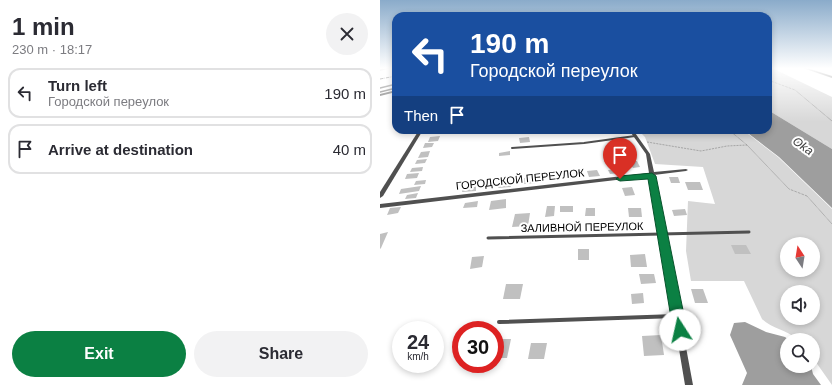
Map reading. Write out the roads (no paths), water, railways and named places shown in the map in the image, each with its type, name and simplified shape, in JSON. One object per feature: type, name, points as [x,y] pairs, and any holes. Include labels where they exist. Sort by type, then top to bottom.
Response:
[{"type":"street","points":[[380,95],[392,92]]},
{"type":"street","points":[[380,196],[419,134]]},
{"type":"street","points":[[636,136],[648,154],[689,385]]},
{"type":"street","name":"ГОРОДСКОЙ ПЕРЕУЛОК","points":[[380,206],[415,200],[652,176],[686,170]]},
{"type":"lane","points":[[380,92],[392,89]]},
{"type":"lane","points":[[512,148],[584,143],[636,136]]},
{"type":"lane","name":"ЗАЛИВНОЙ ПЕРЕУЛОК","points":[[488,238],[749,232]]},
{"type":"lane","points":[[504,322],[677,316]]},
{"type":"water","name":"Oka","points":[[772,112],[832,149],[832,208],[779,157],[749,134],[772,134]]},
{"type":"water","points":[[745,322],[766,332],[780,336],[780,373],[813,373],[821,385],[742,385],[747,373],[730,335],[734,323]]}]
